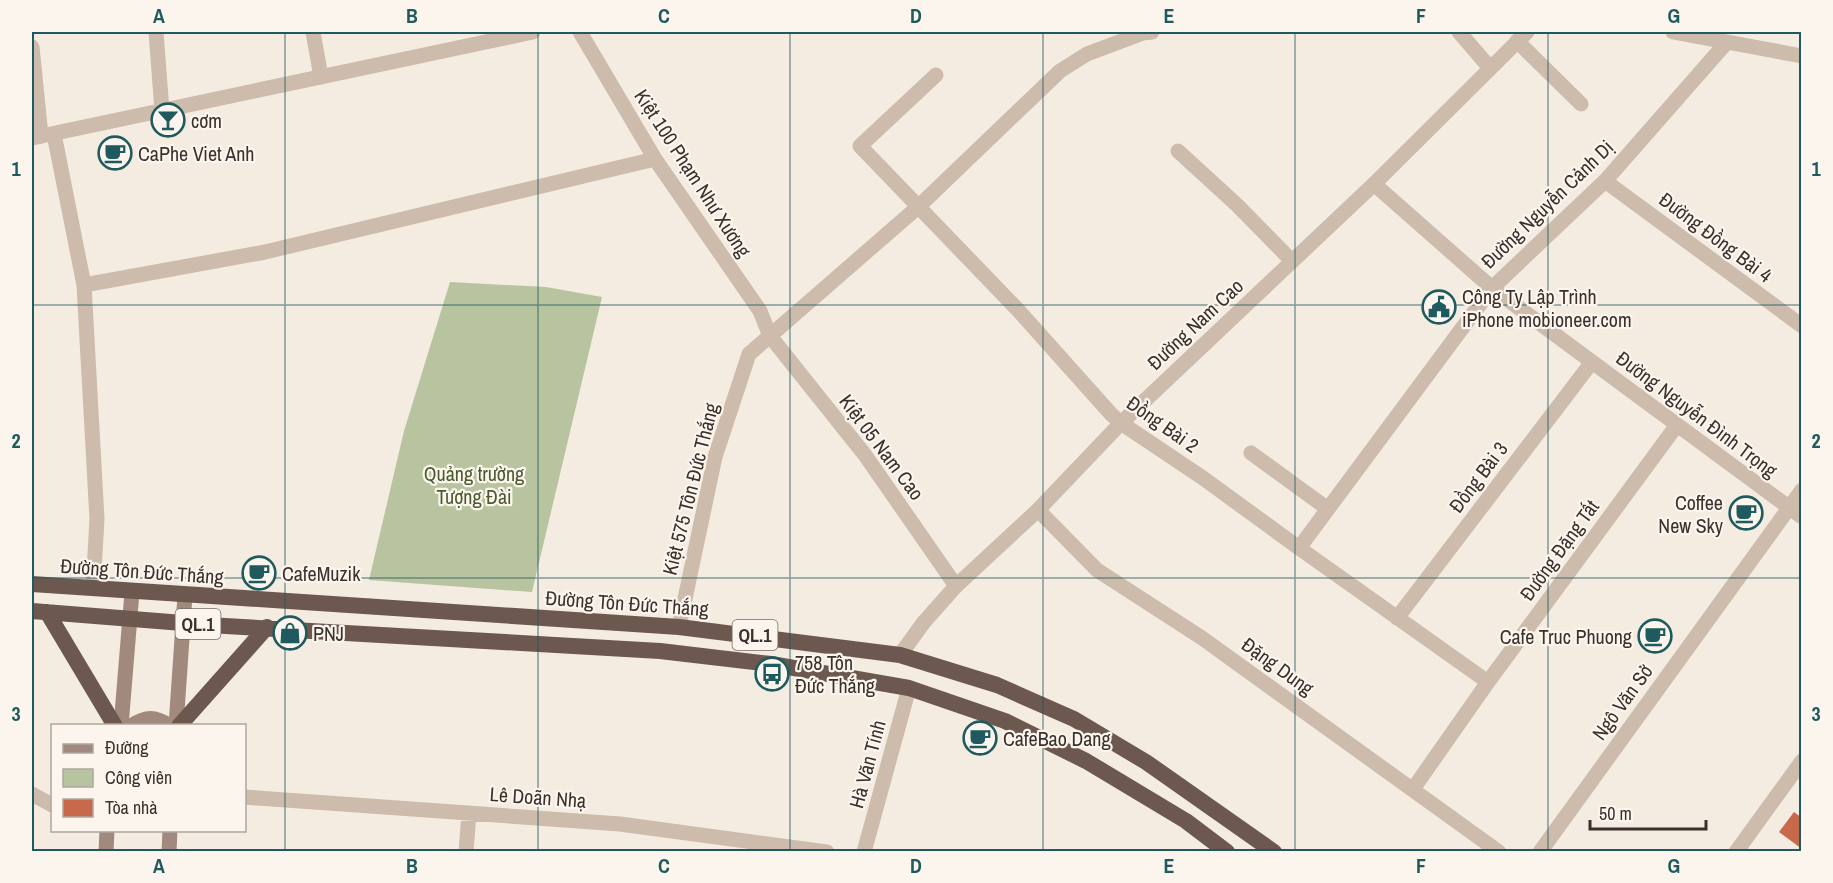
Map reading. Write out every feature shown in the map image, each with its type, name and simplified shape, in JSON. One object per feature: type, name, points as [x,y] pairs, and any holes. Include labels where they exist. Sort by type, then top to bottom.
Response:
[{"type":"highway","name":"Đường Tôn Đức Thắng","points":[[32,584],[679,627],[900,655],[997,685],[1074,719],[1146,762],[1274,852]]},
{"type":"highway","name":"QL.1","points":[[39,611],[183,623],[660,651],[771,664],[909,688],[1005,721],[1086,761],[1186,821],[1227,852]]},
{"type":"highway","points":[[39,611],[114,724]]},
{"type":"highway","points":[[180,724],[267,627]]},
{"type":"main road","points":[[121,724],[132,592]]},
{"type":"main road","points":[[178,724],[185,595]]},
{"type":"main road","points":[[135,724],[152,717],[166,724]]},
{"type":"main road","points":[[105,832],[106,852]]},
{"type":"main road","points":[[169,852],[170,832]]},
{"type":"street","points":[[156,32],[162,111]]},
{"type":"street","points":[[313,32],[321,77]]},
{"type":"street","points":[[42,136],[321,77],[484,37],[533,32]]},
{"type":"street","name":"Kiệt 100 Phạm Như Xương","points":[[580,32],[655,159],[760,311],[770,336]]},
{"type":"street","name":"Kiệt 575 Tôn Đức Thắng","points":[[679,627],[716,457],[750,354],[918,207],[1060,72],[1086,54],[1143,33],[1152,32]]},
{"type":"street","points":[[1459,32],[1490,68]]},
{"type":"street","points":[[1673,32],[1802,56]]},
{"type":"street","points":[[1522,36],[1581,104]]},
{"type":"street","name":"Đường Nam Cao","points":[[900,655],[924,622],[956,586],[1038,510],[1121,423],[1374,184],[1522,36]]},
{"type":"street","name":"Đường Nguyễn Cảnh Dị","points":[[1299,548],[1492,288],[1605,181],[1727,42]]},
{"type":"street","points":[[32,47],[42,136],[84,285],[97,519],[93,588]]},
{"type":"street","name":"Đồng Bài 2","points":[[936,75],[860,146],[1018,310],[1121,423],[1203,478],[1488,681]]},
{"type":"street","points":[[1178,151],[1237,204],[1292,261]]},
{"type":"street","points":[[84,285],[266,252],[655,159]]},
{"type":"street","name":"Đường Đồng Bài 4","points":[[1605,181],[1802,326]]},
{"type":"street","name":"Đường Nguyễn Đình Trọng","points":[[1374,184],[1492,288],[1802,517]]},
{"type":"street","name":"Kiệt 05 Nam Cao","points":[[770,336],[865,455],[956,586]]},
{"type":"street","name":"Đồng Bài 3","points":[[1397,618],[1592,362]]},
{"type":"street","name":"Đường Đặng Tất","points":[[1413,789],[1488,681],[1677,425]]},
{"type":"street","points":[[1251,453],[1328,509]]},
{"type":"street","name":"Ngô Văn Sở","points":[[1540,852],[1802,490]]},
{"type":"street","name":"Đặng Dung","points":[[1038,510],[1097,570],[1202,638],[1499,852]]},
{"type":"street","name":"Hà Văn Tính","points":[[864,852],[909,688]]},
{"type":"street","points":[[1736,852],[1802,761]]},
{"type":"street","points":[[32,794],[51,804]]},
{"type":"street","name":"Lê Doãn Nhạ","points":[[246,796],[620,824],[827,852]]},
{"type":"street","points":[[466,852],[469,813]]},
{"type":"green space","name":"Quảng trường Tượng Đài","points":[[450,282],[546,287],[602,297],[532,592],[369,580],[404,431]]},
{"type":"building","points":[[1794,812],[1802,818],[1802,849],[1779,832]]},
{"type":"place","name":"cơm","points":[[168,120]]},
{"type":"place","name":"CaPhe Viet Anh","points":[[115,153]]},
{"type":"place","name":"Công Ty Lập Trình iPhone mobioneer.com","points":[[1439,307]]},
{"type":"place","name":"Coffee New Sky","points":[[1746,513]]},
{"type":"place","name":"CafeMuzik","points":[[259,573]]},
{"type":"place","name":"PNJ","points":[[290,633]]},
{"type":"place","name":"Cafe Truc Phuong","points":[[1655,636]]},
{"type":"place","name":"758 Tôn Đức Thắng","points":[[772,674]]},
{"type":"place","name":"CafeBao Dang","points":[[980,738]]}]
